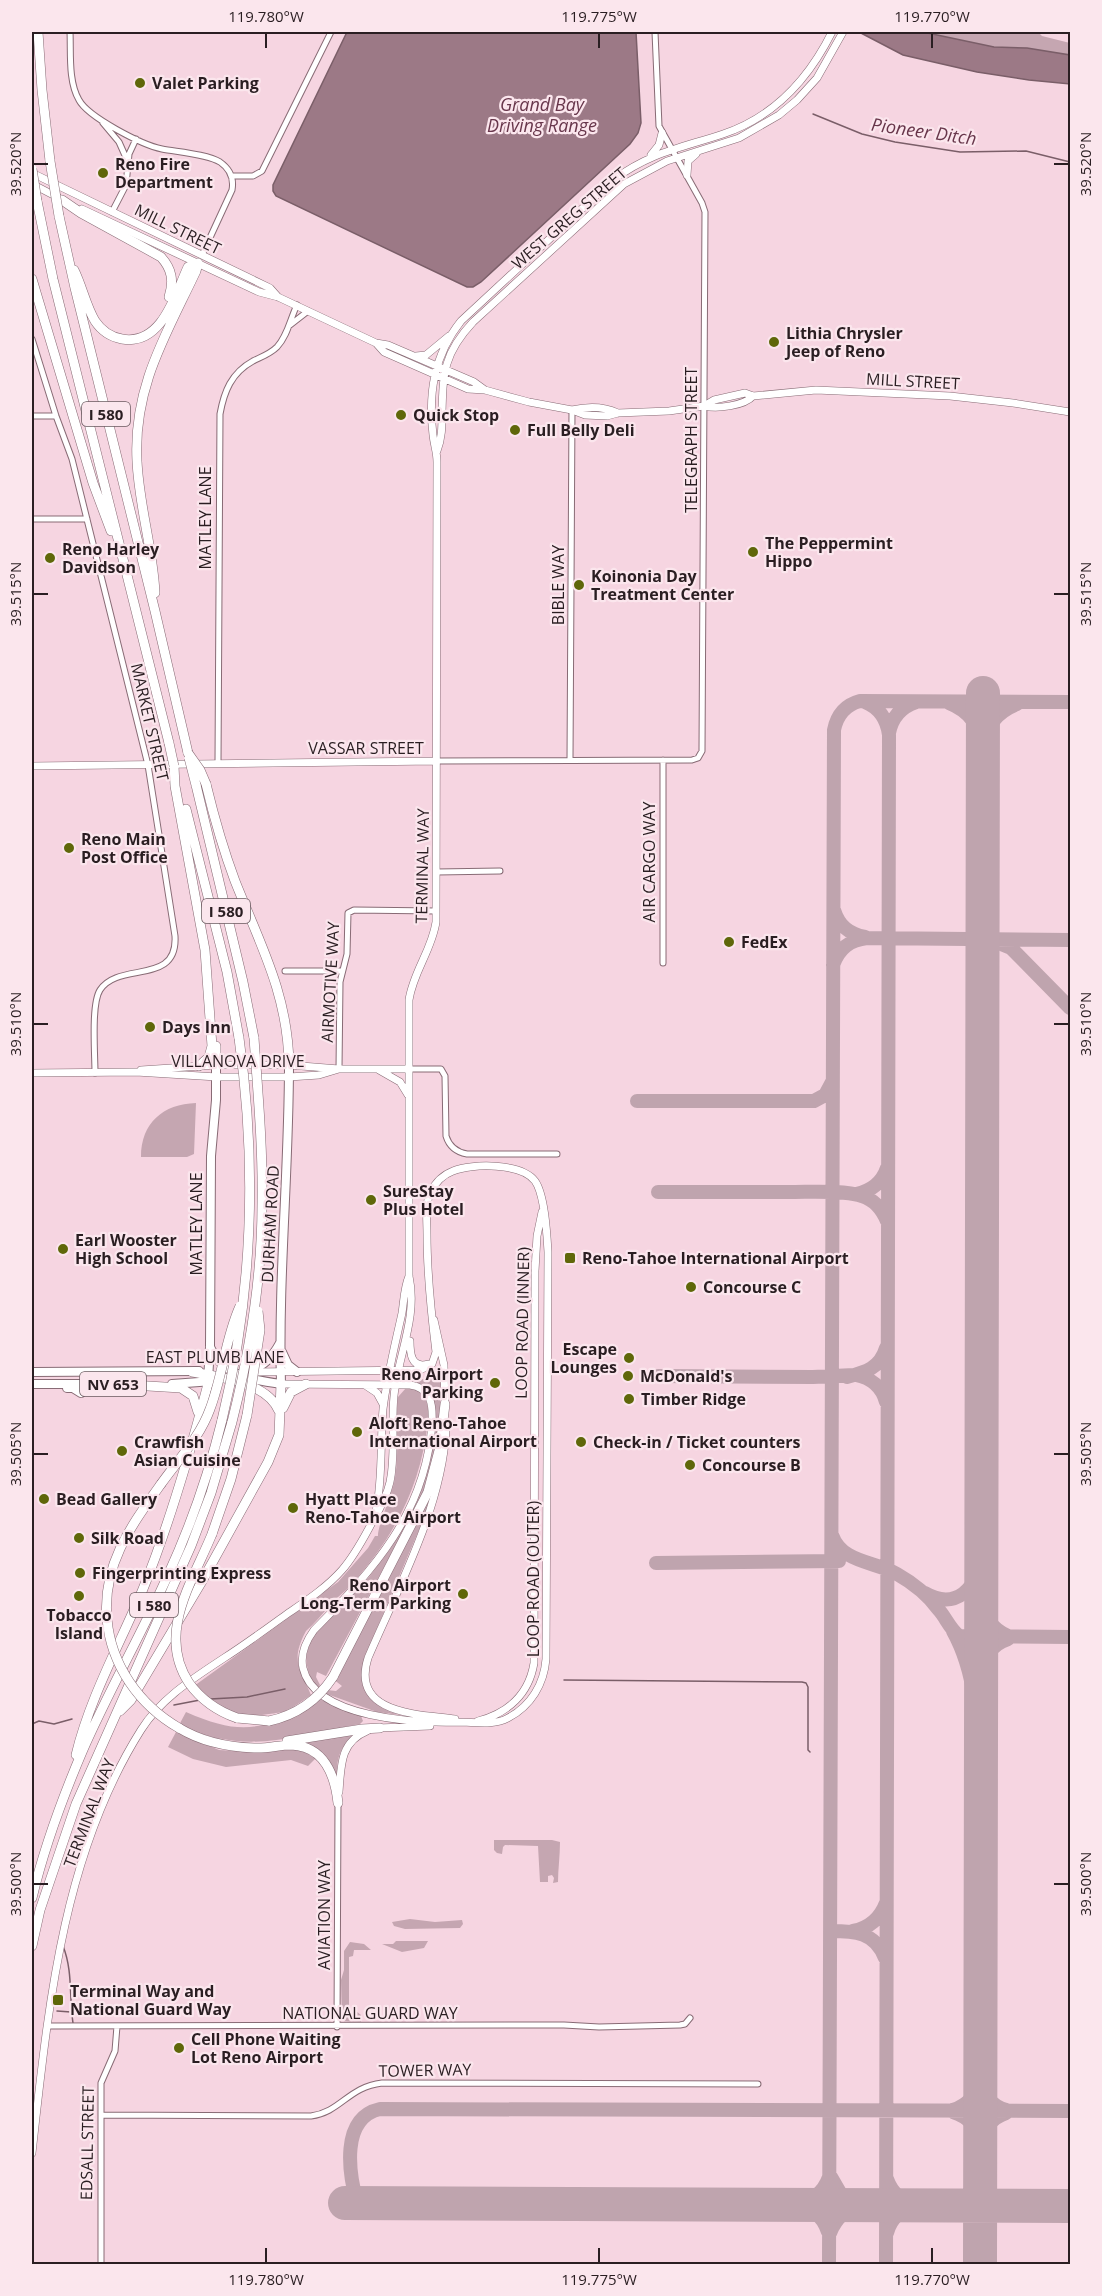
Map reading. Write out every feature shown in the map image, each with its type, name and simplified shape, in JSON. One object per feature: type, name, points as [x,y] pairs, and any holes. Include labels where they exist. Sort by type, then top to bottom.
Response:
[{"type":"highway","name":"I 580","points":[[32,1946],[40,1910],[76,1804],[198,1528],[232,1422],[243,1379],[256,1296],[262,1205],[262,1149],[254,1038],[243,982],[155,611],[64,242],[50,161],[38,32]]},
{"type":"highway","name":"I 580","points":[[32,171],[53,279],[169,743],[177,785],[225,963],[247,1093],[251,1159],[249,1243],[244,1298],[233,1370],[205,1481],[180,1549],[92,1730],[69,1783],[54,1823],[32,1898]]},
{"type":"highway","points":[[62,200],[164,260],[171,272],[172,281],[163,320]]},
{"type":"highway","points":[[64,242],[92,316],[106,332],[120,339],[138,339],[152,332],[163,320],[188,267],[200,259]]},
{"type":"highway","points":[[155,611],[152,557],[137,468],[139,411],[150,367],[200,259]]},
{"type":"highway","points":[[32,279],[96,491],[122,555]]},
{"type":"highway","points":[[188,753],[200,770],[206,784],[225,852],[273,972],[282,1003],[289,1065]]},
{"type":"highway","points":[[177,785],[207,966],[212,1046],[209,1056],[199,1066]]},
{"type":"highway","points":[[207,966],[212,984],[215,1013],[216,1065]]},
{"type":"highway","points":[[256,1296],[260,1330],[247,1415],[231,1479],[212,1534],[180,1611],[175,1643],[183,1672],[198,1694],[216,1709],[237,1718],[269,1721],[291,1715],[319,1696],[333,1677],[428,1492],[440,1447],[445,1404]]},
{"type":"highway","points":[[244,1298],[232,1325],[218,1386],[207,1418],[129,1529],[115,1557],[107,1593],[107,1619],[117,1660],[147,1705],[179,1728],[216,1744],[246,1748],[292,1745],[314,1752],[327,1764],[333,1774],[338,1803]]},
{"type":"highway","points":[[192,1372],[209,1378],[228,1375],[242,1380],[269,1395],[276,1404],[280,1416]]},
{"type":"highway","points":[[69,1783],[79,1742],[91,1709],[144,1587],[166,1526],[209,1378]]},
{"type":"highway","points":[[115,1384],[177,1387],[185,1390],[193,1396],[197,1405],[197,1423]]},
{"type":"highway","points":[[114,1717],[131,1700],[147,1674],[206,1575],[268,1462],[279,1435],[281,1384]]},
{"type":"highway","points":[[280,1416],[291,1392],[306,1384]]},
{"type":"highway","points":[[246,1748],[380,1728]]},
{"type":"main road","name":"WEST GREG STREET","points":[[444,370],[467,328],[624,184],[648,169],[676,157],[749,134],[784,111],[817,78],[843,32]]},
{"type":"main road","name":"WEST GREG STREET","points":[[436,366],[451,335],[469,314],[613,180],[648,158],[671,148],[729,132],[765,113],[801,81],[819,57],[830,34]]},
{"type":"main road","points":[[648,158],[659,145],[663,133]]},
{"type":"main road","points":[[687,175],[688,161],[702,150]]},
{"type":"main road","name":"MILL STREET","points":[[32,171],[259,292],[297,305],[376,343],[388,345],[474,382],[485,390]]},
{"type":"main road","name":"MILL STREET","points":[[32,184],[62,200],[200,259]]},
{"type":"main road","points":[[544,257],[544,252],[565,224]]},
{"type":"main road","points":[[411,355],[426,355],[451,335]]},
{"type":"main road","name":"MILL STREET","points":[[376,343],[384,352],[468,389],[485,390],[572,410],[595,407],[610,409],[618,413],[669,411],[704,406],[715,408],[749,400],[753,396],[816,390],[940,395],[995,400],[1071,412]]},
{"type":"main road","name":"TERMINAL WAY","points":[[32,2153],[50,1999],[63,1935],[94,1827],[114,1778],[142,1728],[177,1691],[328,1584],[356,1552],[383,1502],[391,1478],[396,1384],[410,1324],[412,1298],[408,1069],[411,990],[417,971],[432,943],[436,911],[437,451],[432,430],[436,366]]},
{"type":"main road","name":"TERMINAL WAY","points":[[437,451],[442,437],[444,370]]},
{"type":"main road","name":"VASSAR STREET","points":[[32,766],[436,761]]},
{"type":"main road","name":"VILLANOVA DRIVE","points":[[136,1072],[148,1069],[216,1065],[408,1069]]},
{"type":"main road","name":"MATLEY LANE","points":[[209,1378],[211,1156],[216,1065]]},
{"type":"main road","name":"DURHAM ROAD","points":[[281,1384],[280,1346],[289,1143],[289,1065]]},
{"type":"main road","name":"VILLANOVA DRIVE","points":[[32,1073],[136,1072],[216,1077],[289,1077],[319,1075],[339,1069]]},
{"type":"main road","points":[[377,1069],[400,1082],[409,1098]]},
{"type":"main road","name":"LOOP ROAD (OUTER)","points":[[396,1384],[421,1388],[432,1402],[431,1432],[422,1479],[409,1511],[387,1548],[364,1578],[309,1637],[303,1655],[303,1667],[309,1681],[319,1693],[359,1711],[395,1720],[498,1722],[517,1712],[538,1688],[546,1665],[548,1252],[542,1196],[537,1184],[528,1174],[520,1169],[506,1167],[464,1168],[454,1170],[441,1178],[433,1187],[427,1204],[427,1275],[430,1308]]},
{"type":"main road","name":"LOOP ROAD (INNER)","points":[[430,1308],[438,1330],[443,1357],[445,1404],[445,1442],[436,1493],[368,1658],[365,1675],[370,1692],[386,1707],[415,1714],[474,1722],[497,1714],[513,1703],[528,1683],[534,1663],[535,1271],[537,1236],[543,1209]]},
{"type":"main road","name":"TERMINAL WAY","points":[[374,1519],[382,1469],[384,1406],[388,1371],[402,1312],[405,1286],[410,1276]]},
{"type":"main road","points":[[399,1371],[420,1370],[429,1366],[435,1359],[436,1349],[430,1308]]},
{"type":"main road","points":[[410,1324],[410,1351],[414,1362],[421,1365],[427,1364],[434,1356],[436,1349]]},
{"type":"main road","points":[[242,1380],[271,1359],[280,1346]]},
{"type":"main road","points":[[280,1346],[288,1365],[297,1372]]},
{"type":"main road","points":[[210,1347],[228,1375]]},
{"type":"main road","name":"EAST PLUMB LANE","points":[[228,1375],[250,1372],[399,1371]]},
{"type":"main road","name":"EAST PLUMB LANE","points":[[32,1372],[192,1372]]},
{"type":"main road","points":[[81,1388],[85,1375],[165,1375],[180,1372]]},
{"type":"main road","name":"EAST PLUMB LANE","points":[[33,1384],[81,1388],[115,1384],[195,1384],[209,1378],[242,1380]]},
{"type":"main road","points":[[242,1380],[281,1384]]},
{"type":"main road","name":"EAST PLUMB LANE","points":[[281,1384],[396,1384]]},
{"type":"main road","points":[[362,1384],[377,1393],[384,1406]]},
{"type":"main road","points":[[338,1803],[341,1762],[345,1750],[353,1739],[380,1728],[455,1722]]},
{"type":"street","points":[[70,32],[75,92],[80,102],[109,129],[119,142],[125,152],[129,167]]},
{"type":"street","points":[[231,176],[253,176],[262,171],[331,32]]},
{"type":"street","name":"TELEGRAPH STREET","points":[[655,32],[657,117],[663,133],[705,212],[703,748],[700,756]]},
{"type":"street","points":[[92,114],[155,147],[217,160],[226,168],[231,176],[232,190],[200,259]]},
{"type":"street","points":[[112,212],[126,185],[129,154],[136,139]]},
{"type":"street","name":"MATLEY LANE","points":[[218,763],[220,414],[225,390],[235,375],[248,364],[278,346],[290,325],[291,316],[297,305]]},
{"type":"street","points":[[290,325],[308,311]]},
{"type":"street","name":"MARKET STREET","points":[[32,339],[72,459],[148,765],[176,942],[170,958],[161,966],[113,979],[100,991],[96,1003],[95,1073]]},
{"type":"street","name":"BIBLE WAY","points":[[570,760],[572,410]]},
{"type":"street","points":[[32,416],[56,416]]},
{"type":"street","points":[[32,519],[87,519]]},
{"type":"street","name":"VASSAR STREET","points":[[436,761],[692,760],[700,756]]},
{"type":"street","name":"AIR CARGO WAY","points":[[663,760],[663,963]]},
{"type":"street","points":[[436,872],[500,871]]},
{"type":"street","name":"AIRMOTIVE WAY","points":[[339,1069],[342,971],[347,954],[347,918],[350,911],[436,911]]},
{"type":"street","points":[[285,971],[342,971]]},
{"type":"street","points":[[408,1069],[441,1069],[445,1076],[445,1132],[449,1144],[459,1152],[467,1154],[557,1154]]},
{"type":"street","name":"AVIATION WAY","points":[[337,2027],[338,1803]]},
{"type":"street","name":"NATIONAL GUARD WAY","points":[[48,2026],[564,2025],[598,2027],[680,2025],[685,2024],[690,2018]]},
{"type":"street","name":"EDSALL STREET","points":[[100,2265],[101,2083],[115,2051],[117,2026]]},
{"type":"street","name":"TOWER WAY","points":[[101,2115],[311,2116],[331,2110],[351,2093],[364,2086],[391,2082],[758,2084]]},
{"type":"shaded area","points":[[923,32],[1038,32],[1042,36],[1070,43],[1070,55],[1027,48],[994,47]]},
{"type":"shaded area","points":[[196,1103],[194,1154],[187,1157],[141,1157],[145,1134],[156,1118],[173,1107]]},
{"type":"shaded area","points":[[441,1368],[439,1438],[425,1490],[326,1676],[317,1672],[316,1677],[320,1685],[318,1688],[308,1669],[307,1656],[310,1642],[369,1577],[390,1549],[420,1493],[435,1415],[431,1394],[417,1383],[417,1380],[431,1378]]},
{"type":"shaded area","points":[[406,1388],[422,1394],[428,1409],[428,1421],[419,1467],[403,1509],[381,1548],[351,1585],[306,1631],[301,1641],[298,1650],[298,1664],[311,1695],[278,1713],[247,1715],[219,1705],[194,1686],[338,1582],[368,1548],[375,1536],[378,1536],[396,1472],[398,1397]]},
{"type":"shaded area","points":[[437,1476],[424,1518],[365,1657],[362,1671],[363,1683],[374,1700],[382,1706],[416,1717],[377,1712],[324,1693],[327,1690],[336,1691],[342,1686],[333,1679]]},
{"type":"shaded area","points":[[319,1699],[361,1716],[363,1721],[360,1724],[264,1741],[223,1739],[179,1725],[186,1712],[224,1725],[255,1726],[284,1717]]},
{"type":"shaded area","points":[[176,1732],[219,1750],[254,1752],[298,1749],[316,1758],[308,1766],[291,1760],[226,1767],[193,1759],[168,1747]]},
{"type":"shaded area","points":[[357,1732],[341,1752],[337,1763],[337,1777],[297,1743]]},
{"type":"shaded area","points":[[494,1840],[560,1842],[558,1882],[553,1883],[552,1875],[548,1876],[548,1882],[540,1882],[538,1846],[505,1845],[502,1854],[494,1850]]},
{"type":"shaded area","points":[[410,1919],[435,1922],[462,1920],[463,1924],[460,1928],[405,1929],[394,1926],[392,1922]]},
{"type":"shaded area","points":[[396,1941],[428,1941],[424,1948],[402,1952],[382,1944],[393,1944]]},
{"type":"shaded area","points":[[350,1942],[364,1944],[371,1950],[354,1950],[353,1956],[349,1957],[349,2011],[356,2011],[361,2015],[361,2022],[342,2021],[341,1980],[344,1970],[344,1951]]},
{"type":"water","name":"Grand Bay Driving Range","points":[[347,32],[636,32],[641,123],[638,133],[630,144],[481,282],[473,287],[467,287],[276,196],[273,191],[273,185]]},
{"type":"water","points":[[859,32],[923,32],[994,47],[1027,48],[1070,55],[1070,84],[977,72],[903,55]]},
{"type":"waterway","name":"Pioneer Ditch","points":[[813,114],[862,134],[895,142],[960,152],[1026,151],[1070,162]]},
{"type":"waterway","points":[[564,1680],[806,1683],[808,1687],[808,1750],[810,1752]]},
{"type":"waterway","points":[[210,1699],[247,1697],[285,1689]]},
{"type":"waterway","points":[[174,1705],[200,1700]]},
{"type":"waterway","points":[[32,1724],[39,1721],[54,1724],[72,1719]]},
{"type":"waterway","points":[[63,1946],[70,1974],[73,2023]]},
{"type":"waterway","points":[[57,2011],[71,2012]]},
{"type":"taxiway","points":[[829,2264],[834,730],[842,711],[860,701],[1070,702]]},
{"type":"taxiway","points":[[865,702],[875,707],[882,715],[889,735],[886,2264]]},
{"type":"taxiway","points":[[889,733],[898,713],[916,702]]},
{"type":"taxiway","points":[[949,703],[962,710],[976,725],[983,746]]},
{"type":"taxiway","points":[[984,744],[988,730],[995,719],[1005,710],[1017,704]]},
{"type":"taxiway","points":[[834,910],[845,928],[865,937]]},
{"type":"taxiway","points":[[833,965],[838,954],[846,946],[867,938],[1070,940]]},
{"type":"taxiway","points":[[994,941],[1011,948],[1070,1008]]},
{"type":"taxiway","points":[[637,1101],[814,1101],[825,1095],[832,1082]]},
{"type":"taxiway","points":[[856,1194],[875,1186],[887,1168]]},
{"type":"taxiway","points":[[658,1192],[846,1193],[871,1200],[887,1221]]},
{"type":"taxiway","points":[[847,1377],[876,1365],[886,1348]]},
{"type":"taxiway","points":[[658,1376],[854,1375]]},
{"type":"taxiway","points":[[856,1375],[875,1384],[882,1392],[886,1402]]},
{"type":"taxiway","points":[[832,1535],[843,1551],[851,1556],[888,1570],[914,1585],[935,1605],[959,1636],[1070,1637]]},
{"type":"taxiway","points":[[925,1593],[946,1599],[963,1594],[975,1579],[982,1558]]},
{"type":"taxiway","points":[[656,1563],[839,1561]]},
{"type":"taxiway","points":[[982,1600],[990,1622],[997,1630],[1008,1636]]},
{"type":"taxiway","points":[[953,1631],[963,1652],[974,1696],[981,1812]]},
{"type":"taxiway","points":[[982,1675],[989,1653],[1008,1639]]},
{"type":"taxiway","points":[[853,1931],[873,1922],[881,1914],[886,1903]]},
{"type":"taxiway","points":[[830,1931],[856,1933],[870,1938],[881,1949],[885,1958]]},
{"type":"taxiway","points":[[981,2077],[988,2098],[1006,2110]]},
{"type":"taxiway","points":[[953,2110],[971,2099],[980,2079]]},
{"type":"taxiway","points":[[357,2203],[350,2163],[353,2135],[358,2123],[367,2114],[380,2109],[1070,2111]]},
{"type":"taxiway","points":[[953,2112],[971,2123],[980,2143]]},
{"type":"taxiway","points":[[980,2145],[989,2125],[1006,2113]]},
{"type":"taxiway","points":[[794,2204],[816,2196],[829,2177]]},
{"type":"taxiway","points":[[831,2177],[842,2196],[864,2205]]},
{"type":"taxiway","points":[[887,2179],[892,2190],[900,2197],[921,2205]]},
{"type":"taxiway","points":[[791,2205],[804,2207],[814,2212],[822,2220],[828,2232]]},
{"type":"taxiway","points":[[830,2233],[843,2214],[864,2205]]},
{"type":"taxiway","points":[[887,2233],[895,2217],[908,2208],[920,2205]]},
{"type":"runway","points":[[980,2264],[983,693]]},
{"type":"runway","points":[[345,2203],[1070,2206]]},
{"type":"place","name":"Valet Parking","points":[[140,83]]},
{"type":"place","name":"Reno Fire Department","points":[[103,173]]},
{"type":"place","name":"Lithia Chrysler Jeep of Reno","points":[[774,342]]},
{"type":"place","name":"Quick Stop","points":[[401,415]]},
{"type":"place","name":"Full Belly Deli","points":[[515,430]]},
{"type":"place","name":"The Peppermint Hippo","points":[[753,552]]},
{"type":"place","name":"Reno Harley Davidson","points":[[50,558]]},
{"type":"place","name":"Koinonia Day Treatment Center","points":[[579,585]]},
{"type":"place","name":"Reno Main Post Office","points":[[69,848]]},
{"type":"place","name":"FedEx","points":[[729,942]]},
{"type":"place","name":"Days Inn","points":[[150,1027]]},
{"type":"place","name":"SureStay Plus Hotel","points":[[371,1200]]},
{"type":"place","name":"Earl Wooster High School","points":[[63,1249]]},
{"type":"place","name":"Reno-Tahoe International Airport","points":[[570,1258]]},
{"type":"place","name":"Concourse C","points":[[691,1287]]},
{"type":"place","name":"Escape Lounges","points":[[629,1358]]},
{"type":"place","name":"McDonald's","points":[[628,1376]]},
{"type":"place","name":"Reno Airport Parking","points":[[495,1383]]},
{"type":"place","name":"Timber Ridge","points":[[629,1399]]},
{"type":"place","name":"Aloft Reno-Tahoe International Airport","points":[[357,1432]]},
{"type":"place","name":"Check-in / Ticket counters","points":[[581,1442]]},
{"type":"place","name":"Crawfish Asian Cuisine","points":[[122,1451]]},
{"type":"place","name":"Concourse B","points":[[690,1465]]},
{"type":"place","name":"Bead Gallery","points":[[44,1499]]},
{"type":"place","name":"Hyatt Place Reno-Tahoe Airport","points":[[293,1508]]},
{"type":"place","name":"Silk Road","points":[[79,1538]]},
{"type":"place","name":"Fingerprinting Express","points":[[80,1573]]},
{"type":"place","name":"Reno Airport Long-Term Parking","points":[[463,1594]]},
{"type":"place","name":"Tobacco Island","points":[[79,1596]]},
{"type":"place","name":"Terminal Way and National Guard Way","points":[[58,2000]]},
{"type":"place","name":"Cell Phone Waiting Lot Reno Airport","points":[[179,2048]]}]
